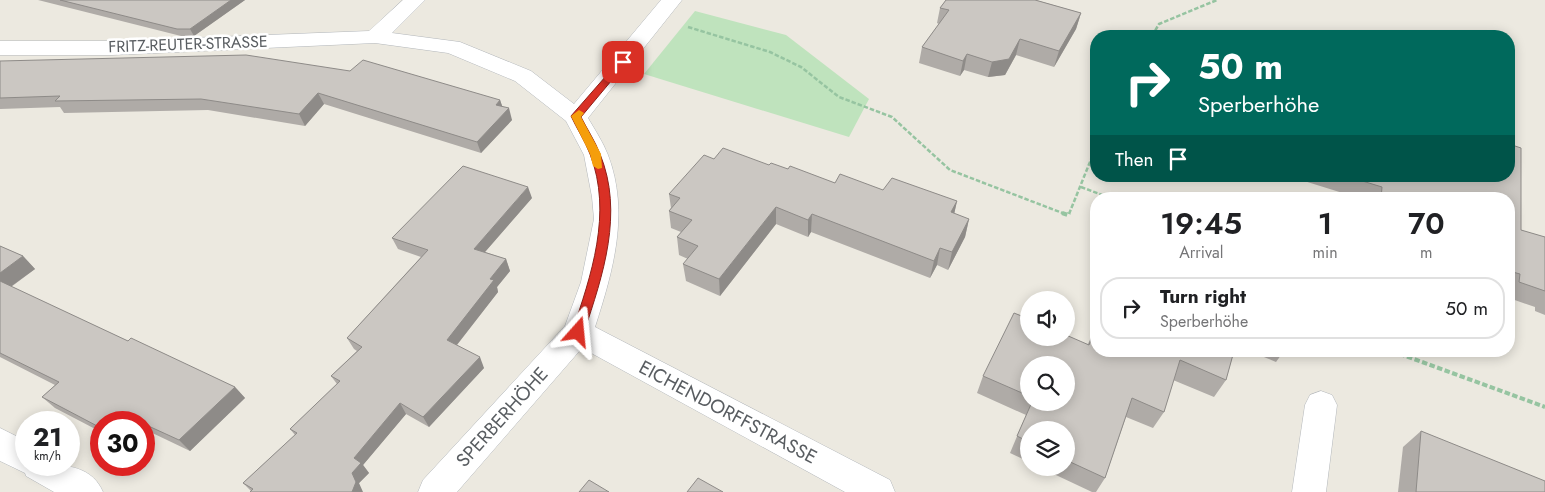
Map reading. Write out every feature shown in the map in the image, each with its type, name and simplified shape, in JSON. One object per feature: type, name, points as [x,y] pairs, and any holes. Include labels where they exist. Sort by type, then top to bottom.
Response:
[{"type":"street","points":[[375,37],[415,0]]},
{"type":"street","points":[[576,116],[600,91],[672,0]]},
{"type":"street","name":"FRITZ-REUTER-STRASSE","points":[[0,48],[112,48],[375,37],[452,47],[523,76],[576,116]]},
{"type":"street","name":"SPERBERHÖHE","points":[[435,492],[578,332],[595,282],[607,218],[605,197],[596,154],[576,116]]},
{"type":"street","name":"EICHENDORFFSTRASSE","points":[[578,332],[878,492]]},
{"type":"street","points":[[1309,492],[1321,405]]},
{"type":"street","points":[[0,443],[15,452]]},
{"type":"street","points":[[58,476],[86,492]]},
{"type":"path","points":[[1155,30],[1158,24],[1217,0]]},
{"type":"path","points":[[658,18],[770,52],[801,67],[839,97],[892,117],[950,170],[1068,216],[1090,163]]},
{"type":"path","points":[[1081,187],[1095,192]]},
{"type":"path","points":[[1408,357],[1545,407]]},
{"type":"green space","points":[[695,11],[786,35],[869,99],[849,137],[644,74]]},
{"type":"building","points":[[60,0],[231,0],[190,29],[177,29]]},
{"type":"building","points":[[946,0],[1035,0],[1081,13],[1059,51],[1020,39],[1009,59],[992,62],[967,54],[963,61],[922,47],[949,10],[940,8]]},
{"type":"building","points":[[246,55],[350,71],[363,60],[500,100],[496,105],[509,108],[477,142],[318,93],[299,114],[201,99],[55,101],[60,96],[0,98],[0,61]]},
{"type":"building","points":[[1515,146],[1521,148],[1521,230],[1545,237],[1545,291],[1519,282],[1520,274],[1515,273],[1515,192],[1382,192],[1382,187],[1366,182],[1515,182]]},
{"type":"building","points":[[723,148],[769,165],[771,163],[788,169],[790,166],[835,183],[840,174],[883,190],[892,178],[957,201],[951,212],[969,219],[952,252],[940,248],[934,261],[812,214],[808,220],[776,207],[719,279],[683,264],[698,246],[677,237],[692,220],[669,211],[680,198],[669,194],[704,155],[714,159]]},
{"type":"building","points":[[463,166],[528,187],[474,249],[506,259],[490,279],[494,280],[447,340],[480,357],[423,417],[400,403],[354,458],[361,463],[352,473],[356,482],[352,492],[250,492],[253,489],[243,483],[297,433],[290,429],[340,381],[331,376],[362,347],[347,338],[428,250],[392,238]]},
{"type":"building","points":[[0,246],[23,256],[0,273]]},
{"type":"building","points":[[0,281],[128,341],[131,338],[235,387],[179,440],[155,429],[155,411],[90,411],[90,422],[80,417],[80,411],[69,411],[42,397],[59,382],[0,353]]},
{"type":"building","points":[[1014,313],[1020,315],[1020,346],[1075,346],[1075,339],[1089,345],[1090,342],[1090,357],[1232,357],[1226,380],[1180,360],[1164,412],[1132,398],[1105,478],[1075,464],[1075,421],[1024,421],[1028,411],[1075,411],[1075,356],[1020,356],[1020,392],[983,376]]},
{"type":"building","points":[[1421,431],[1545,481],[1545,492],[1416,492]]},
{"type":"building","points":[[698,478],[723,492],[687,492]]},
{"type":"building","points":[[589,480],[609,492],[579,492]]},
{"type":"slow traffic","points":[[579,113],[576,116],[596,154],[598,166]]},
{"type":"route","points":[[578,332],[595,282],[607,218],[605,197],[596,154],[576,116],[600,91],[623,62]]}]
